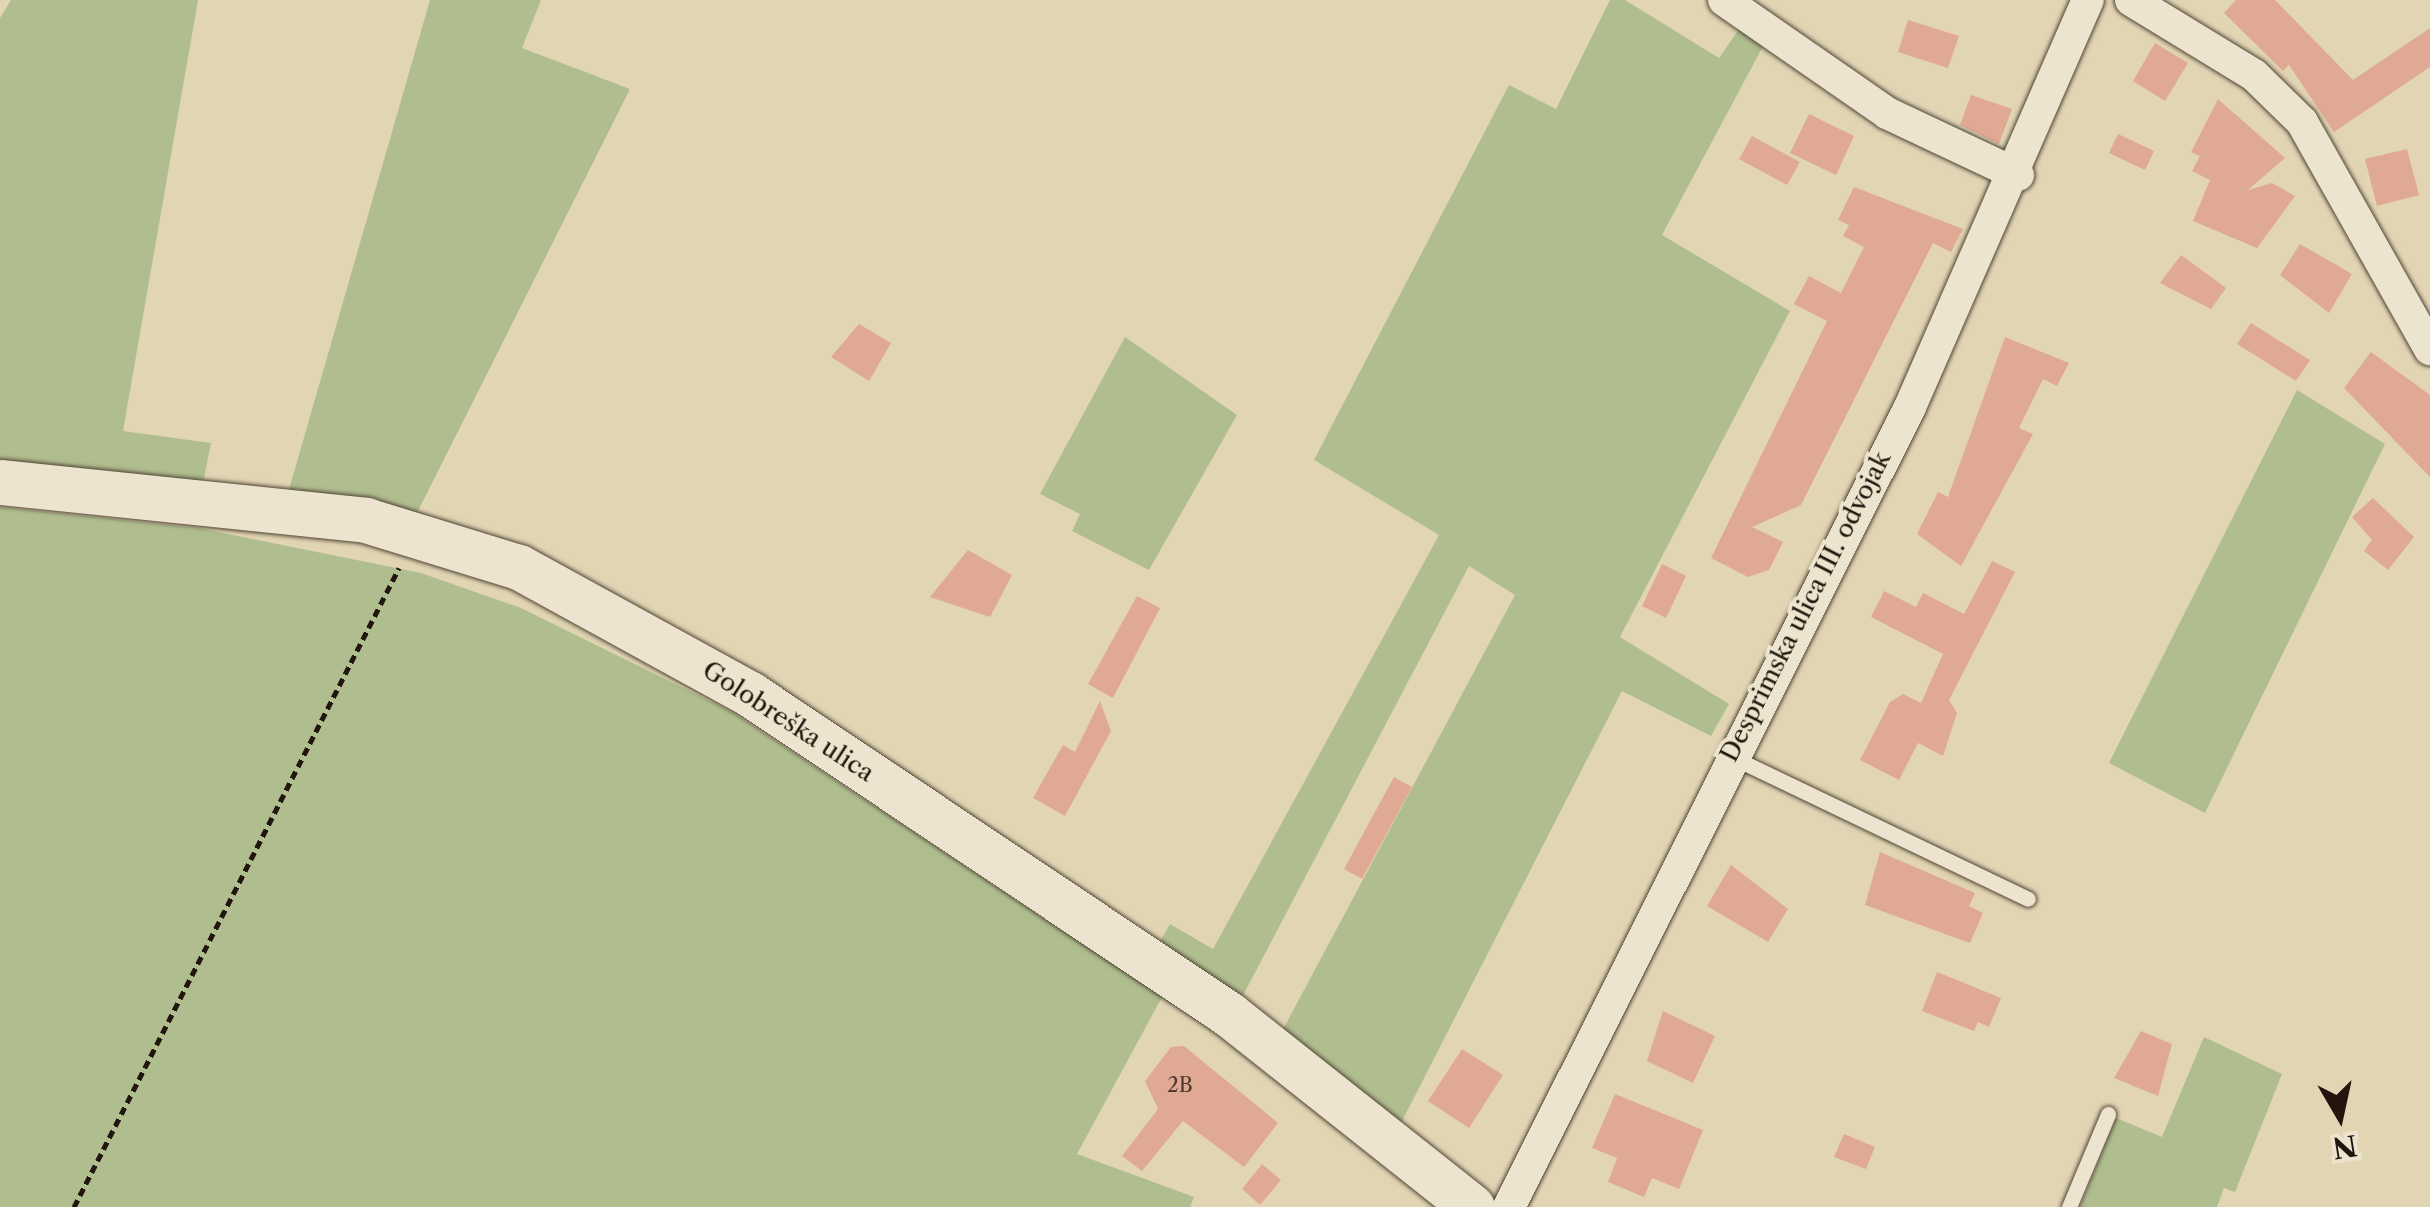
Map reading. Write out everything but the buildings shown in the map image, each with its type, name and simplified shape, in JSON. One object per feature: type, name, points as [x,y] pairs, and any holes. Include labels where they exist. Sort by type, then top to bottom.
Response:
[{"type":"street","points":[[1724,0],[1887,112],[2018,175]]},
{"type":"street","name":"Desprimska ulica III. odvojak","points":[[1509,1207],[1728,756],[2018,175],[2088,0]]},
{"type":"street","points":[[2131,0],[2254,74],[2302,122],[2430,349]]},
{"type":"street","name":"Golobreška ulica","points":[[0,482],[366,520],[519,567],[750,694],[1230,1015],[1472,1207]]},
{"type":"lane","points":[[1728,756],[2028,899]]},
{"type":"lane","points":[[2068,1207],[2108,1114]]},
{"type":"path","points":[[74,1207],[404,557]]},
{"type":"green space","points":[[11,0],[198,0],[123,431],[211,443],[203,483],[0,471],[0,18]]},
{"type":"green space","points":[[430,0],[541,0],[522,48],[630,89],[416,515],[288,493]]},
{"type":"green space","points":[[1610,0],[1625,0],[1719,58],[1744,22],[1768,37],[1662,235],[1790,311],[1620,637],[1729,704],[1711,736],[1622,691],[1399,1127],[1280,1035],[1515,595],[1469,566],[1239,1003],[1157,947],[1170,924],[1213,949],[1439,535],[1314,460],[1509,85],[1556,109]]},
{"type":"green space","points":[[1125,337],[1237,415],[1149,570],[1072,531],[1080,514],[1040,494]]},
{"type":"green space","points":[[2297,390],[2385,444],[2205,813],[2109,763]]},
{"type":"green space","points":[[0,507],[198,528],[421,573],[521,608],[732,712],[1162,997],[1077,1154],[1194,1197],[1190,1207],[0,1207]]},
{"type":"green space","points":[[2204,1037],[2282,1074],[2235,1192],[2224,1188],[2217,1207],[2080,1207],[2116,1118],[2162,1137]]}]
